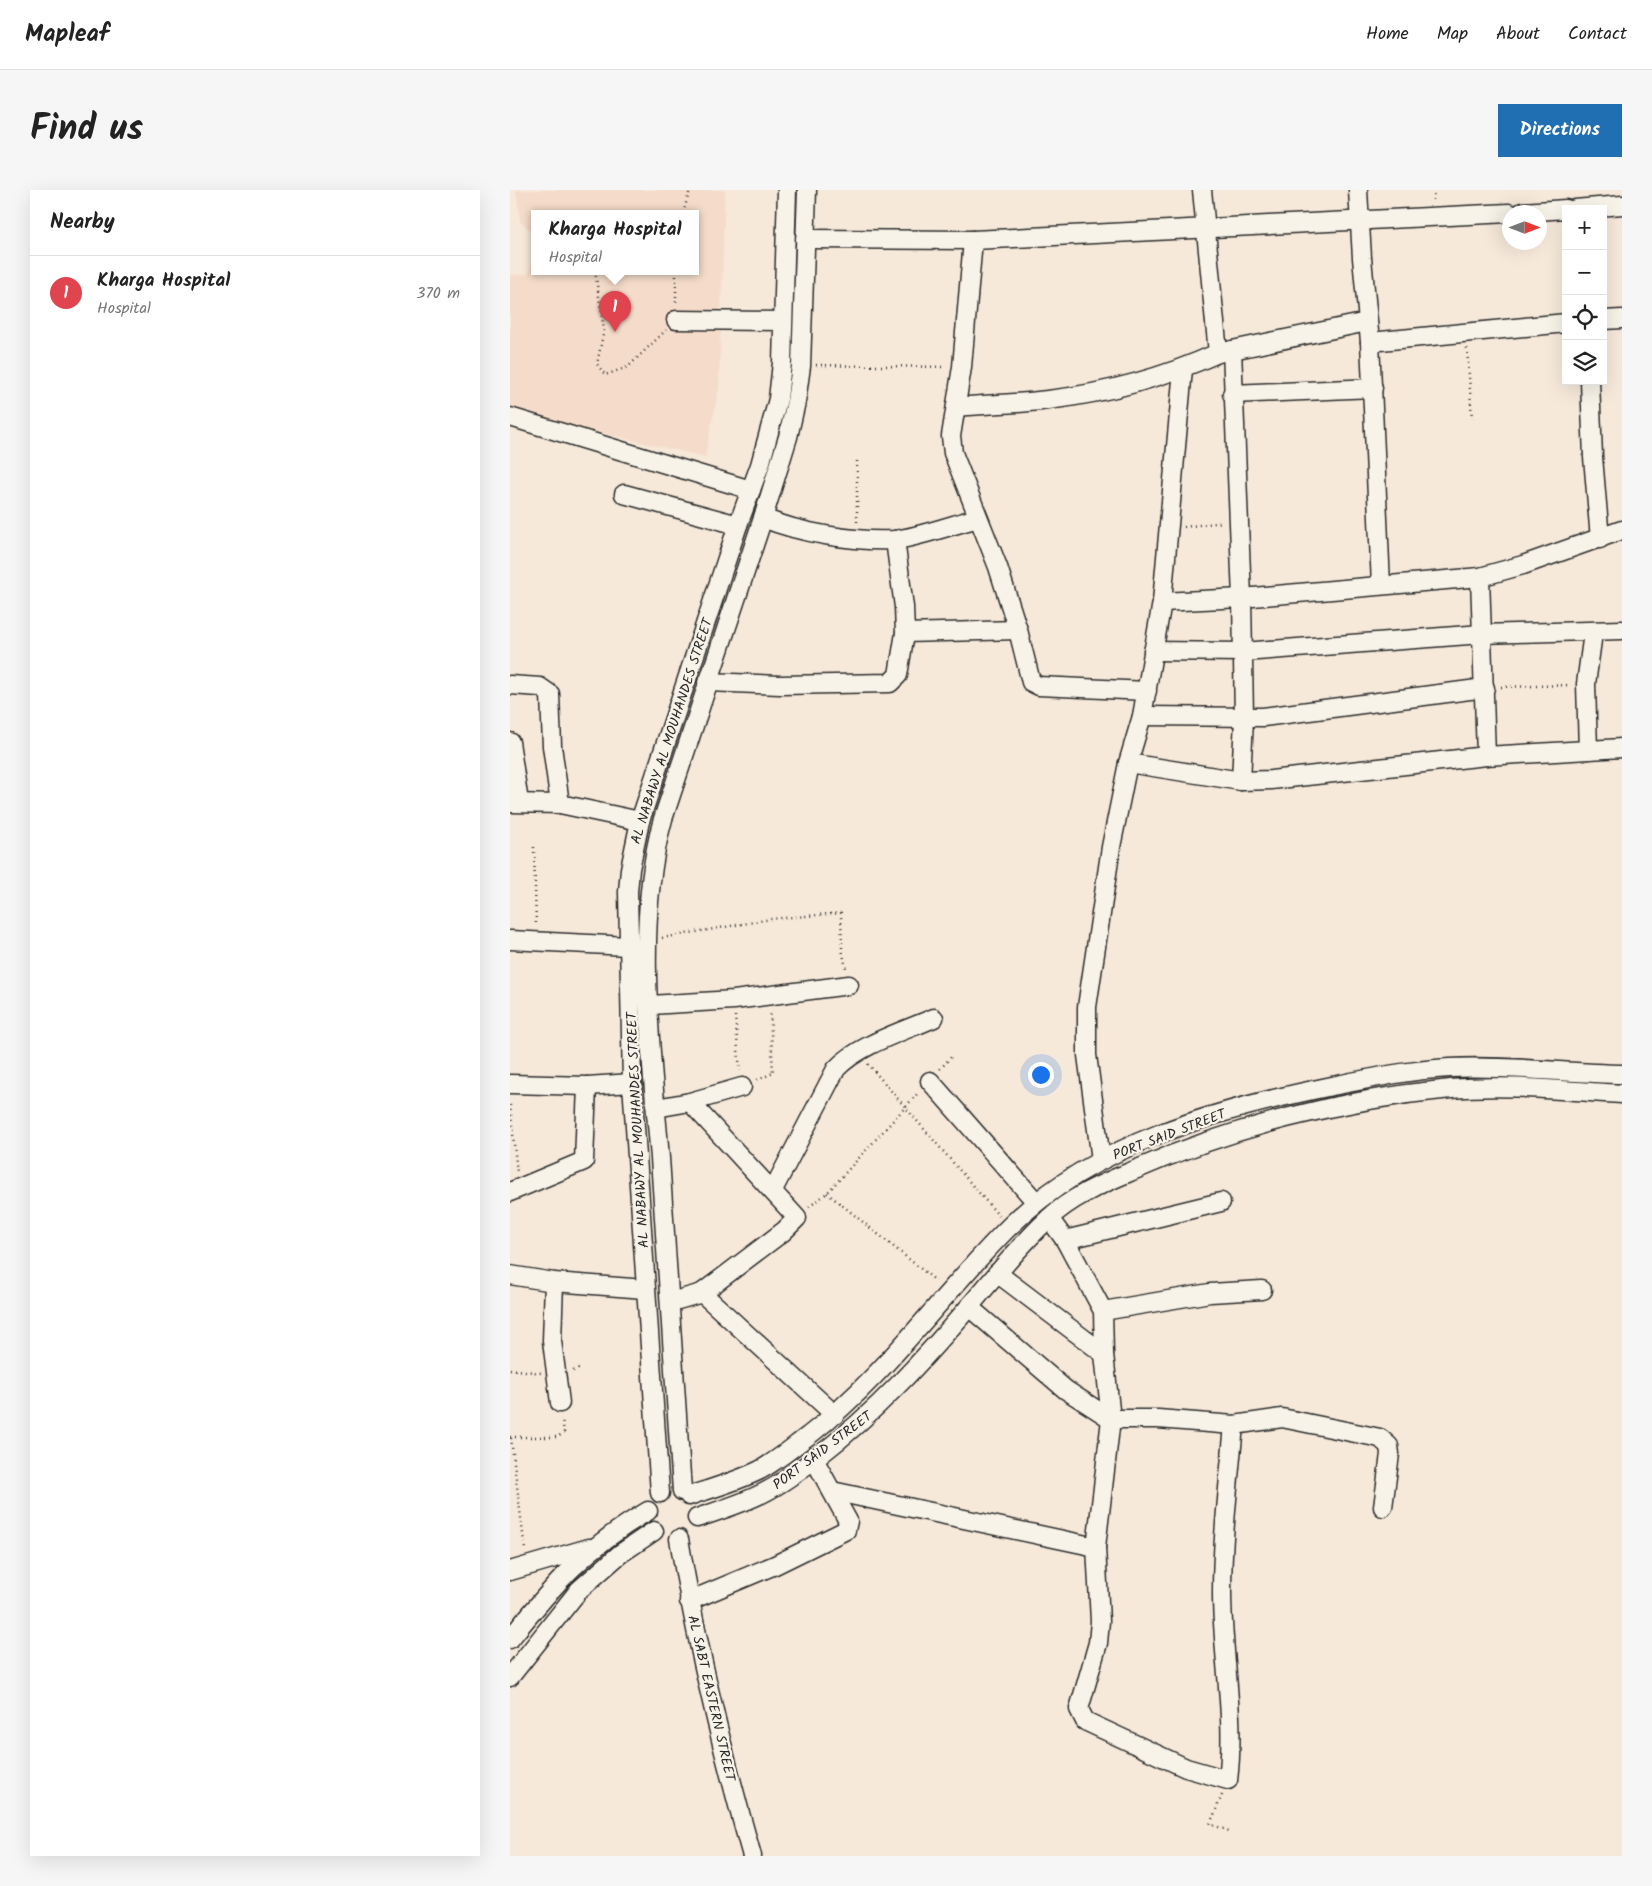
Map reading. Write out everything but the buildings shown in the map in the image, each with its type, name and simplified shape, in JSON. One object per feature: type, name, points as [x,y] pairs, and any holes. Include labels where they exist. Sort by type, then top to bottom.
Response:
[{"type":"street","name":"AL NABAWY AL MOUHANDES STREET","points":[[660,1493],[632,1083],[628,946],[630,869],[640,821],[770,432],[778,399],[784,321],[787,190]]},
{"type":"street","name":"AL NABAWY AL MOUHANDES STREET","points":[[686,1494],[656,1108],[650,1005],[648,893],[656,843],[788,437],[801,366],[807,190]]},
{"type":"street","points":[[1202,190],[1206,228],[1232,394],[1240,521],[1242,598],[1244,718],[1242,781]]},
{"type":"street","points":[[1358,190],[1373,388],[1381,585]]},
{"type":"street","points":[[1607,206],[1622,205]]},
{"type":"street","points":[[1547,210],[1562,209]]},
{"type":"street","points":[[805,239],[973,240],[1502,213]]},
{"type":"street","points":[[973,240],[962,367],[951,436],[953,453],[998,567],[1018,630],[1031,682],[1036,686],[1146,691]]},
{"type":"street","points":[[1607,320],[1622,319]]},
{"type":"street","points":[[676,320],[784,321]]},
{"type":"street","points":[[956,407],[1071,397],[1183,369],[1225,352],[1367,322]]},
{"type":"street","points":[[1370,342],[1562,322]]},
{"type":"street","points":[[1101,1160],[1087,1055],[1087,1007],[1111,847],[1128,763],[1142,716],[1162,602],[1183,369]]},
{"type":"street","points":[[1590,385],[1593,457],[1600,539]]},
{"type":"street","points":[[1232,394],[1373,388]]},
{"type":"street","points":[[510,417],[751,490]]},
{"type":"street","points":[[624,494],[738,525]]},
{"type":"street","points":[[763,518],[788,528],[858,538],[895,540],[978,518]]},
{"type":"street","points":[[1162,602],[1242,598],[1480,577],[1600,539],[1622,530]]},
{"type":"street","points":[[707,682],[788,685],[890,683],[898,675],[905,634],[904,607],[895,540]]},
{"type":"street","points":[[1480,577],[1486,756]]},
{"type":"street","points":[[905,634],[1018,630]]},
{"type":"street","points":[[1153,651],[1243,652],[1482,634],[1593,633],[1622,630]]},
{"type":"street","points":[[1588,750],[1586,684],[1593,633]]},
{"type":"street","points":[[510,685],[540,687],[550,694],[552,746],[560,804]]},
{"type":"street","points":[[1142,716],[1244,718],[1485,688]]},
{"type":"street","points":[[510,742],[514,803],[560,804],[640,821]]},
{"type":"street","points":[[1128,763],[1242,781],[1271,780],[1486,756],[1622,748]]},
{"type":"street","points":[[510,940],[628,946]]},
{"type":"street","points":[[650,1005],[734,1000],[849,985]]},
{"type":"street","points":[[773,1190],[836,1069],[858,1052],[934,1018]]},
{"type":"street","name":"PORT SAID STREET","points":[[686,1494],[761,1469],[835,1415],[894,1356],[1008,1227],[1036,1202],[1101,1160],[1158,1136],[1215,1116],[1287,1095],[1416,1071],[1484,1068],[1622,1074]]},
{"type":"street","points":[[930,1080],[1036,1202]]},
{"type":"street","points":[[510,1084],[588,1086],[632,1083]]},
{"type":"street","points":[[514,1190],[584,1161],[588,1086]]},
{"type":"street","points":[[656,1108],[690,1102],[742,1087]]},
{"type":"street","name":"PORT SAID STREET","points":[[697,1518],[766,1492],[791,1477],[853,1429],[882,1402],[969,1307],[997,1273],[1049,1218],[1071,1201],[1104,1183],[1165,1157],[1225,1136],[1364,1102],[1419,1093],[1484,1088],[1622,1094]]},
{"type":"street","points":[[671,1302],[702,1293],[784,1231],[797,1218],[690,1102]]},
{"type":"street","points":[[1158,1136],[1165,1157]]},
{"type":"street","points":[[1065,1240],[1221,1202]]},
{"type":"street","points":[[1049,1218],[1065,1240],[1103,1311],[1104,1354],[1111,1419],[1096,1547],[1100,1621],[1098,1643],[1079,1709],[1081,1716],[1085,1722],[1186,1768],[1228,1780],[1232,1750],[1222,1594],[1234,1425]]},
{"type":"street","points":[[997,1273],[1104,1354]]},
{"type":"street","points":[[510,1275],[554,1282],[645,1289]]},
{"type":"street","points":[[554,1282],[552,1342],[560,1403]]},
{"type":"street","points":[[1103,1311],[1210,1293],[1262,1290]]},
{"type":"street","points":[[702,1293],[835,1415]]},
{"type":"street","points":[[969,1307],[1066,1390],[1111,1419],[1158,1419],[1234,1425],[1282,1418],[1304,1420],[1385,1440],[1390,1454],[1383,1506]]},
{"type":"street","points":[[689,1601],[775,1564],[846,1530],[848,1521],[814,1459]]},
{"type":"street","points":[[667,1490],[686,1494],[696,1506],[697,1518],[694,1527],[679,1539],[662,1537],[654,1532],[648,1518],[650,1504],[660,1493],[667,1490]]},
{"type":"street","points":[[832,1492],[1096,1547]]},
{"type":"street","points":[[510,1639],[543,1597],[594,1546],[614,1530],[648,1511]]},
{"type":"street","points":[[510,1677],[579,1590],[620,1554],[654,1532]]},
{"type":"street","name":"AL SABT EASTERN STREET","points":[[679,1539],[689,1601],[730,1780],[752,1856]]},
{"type":"street","points":[[510,1571],[594,1546]]},
{"type":"path","points":[[684,210],[690,190]]},
{"type":"path","points":[[596,275],[604,330],[597,364],[605,375],[628,367],[676,320],[676,275]]},
{"type":"path","points":[[1466,331],[1472,418]]},
{"type":"path","points":[[801,366],[962,367]]},
{"type":"path","points":[[857,461],[858,538]]},
{"type":"path","points":[[1168,528],[1240,521]]},
{"type":"path","points":[[1485,688],[1586,684]]},
{"type":"path","points":[[534,847],[537,941]]},
{"type":"path","points":[[648,940],[761,920],[841,913],[842,949],[849,985]]},
{"type":"path","points":[[734,1000],[742,1087],[773,1073],[770,995]]},
{"type":"path","points":[[858,1052],[1008,1227]]},
{"type":"path","points":[[510,1105],[514,1190]]},
{"type":"path","points":[[797,1218],[826,1193],[905,1107]]},
{"type":"path","points":[[826,1193],[950,1292]]},
{"type":"path","points":[[527,1566],[510,1438],[558,1437],[562,1435],[564,1432],[560,1403]]},
{"type":"path","points":[[1228,1780],[1210,1824],[1232,1832]]},
{"type":"shaded area","points":[[516,190],[725,190],[719,388],[705,457],[510,412],[510,275],[528,274],[531,267],[531,275],[699,275],[699,210],[531,210],[531,230],[520,222]]},
{"type":"place","name":"Kharga Hospital","points":[[615,332]]}]
